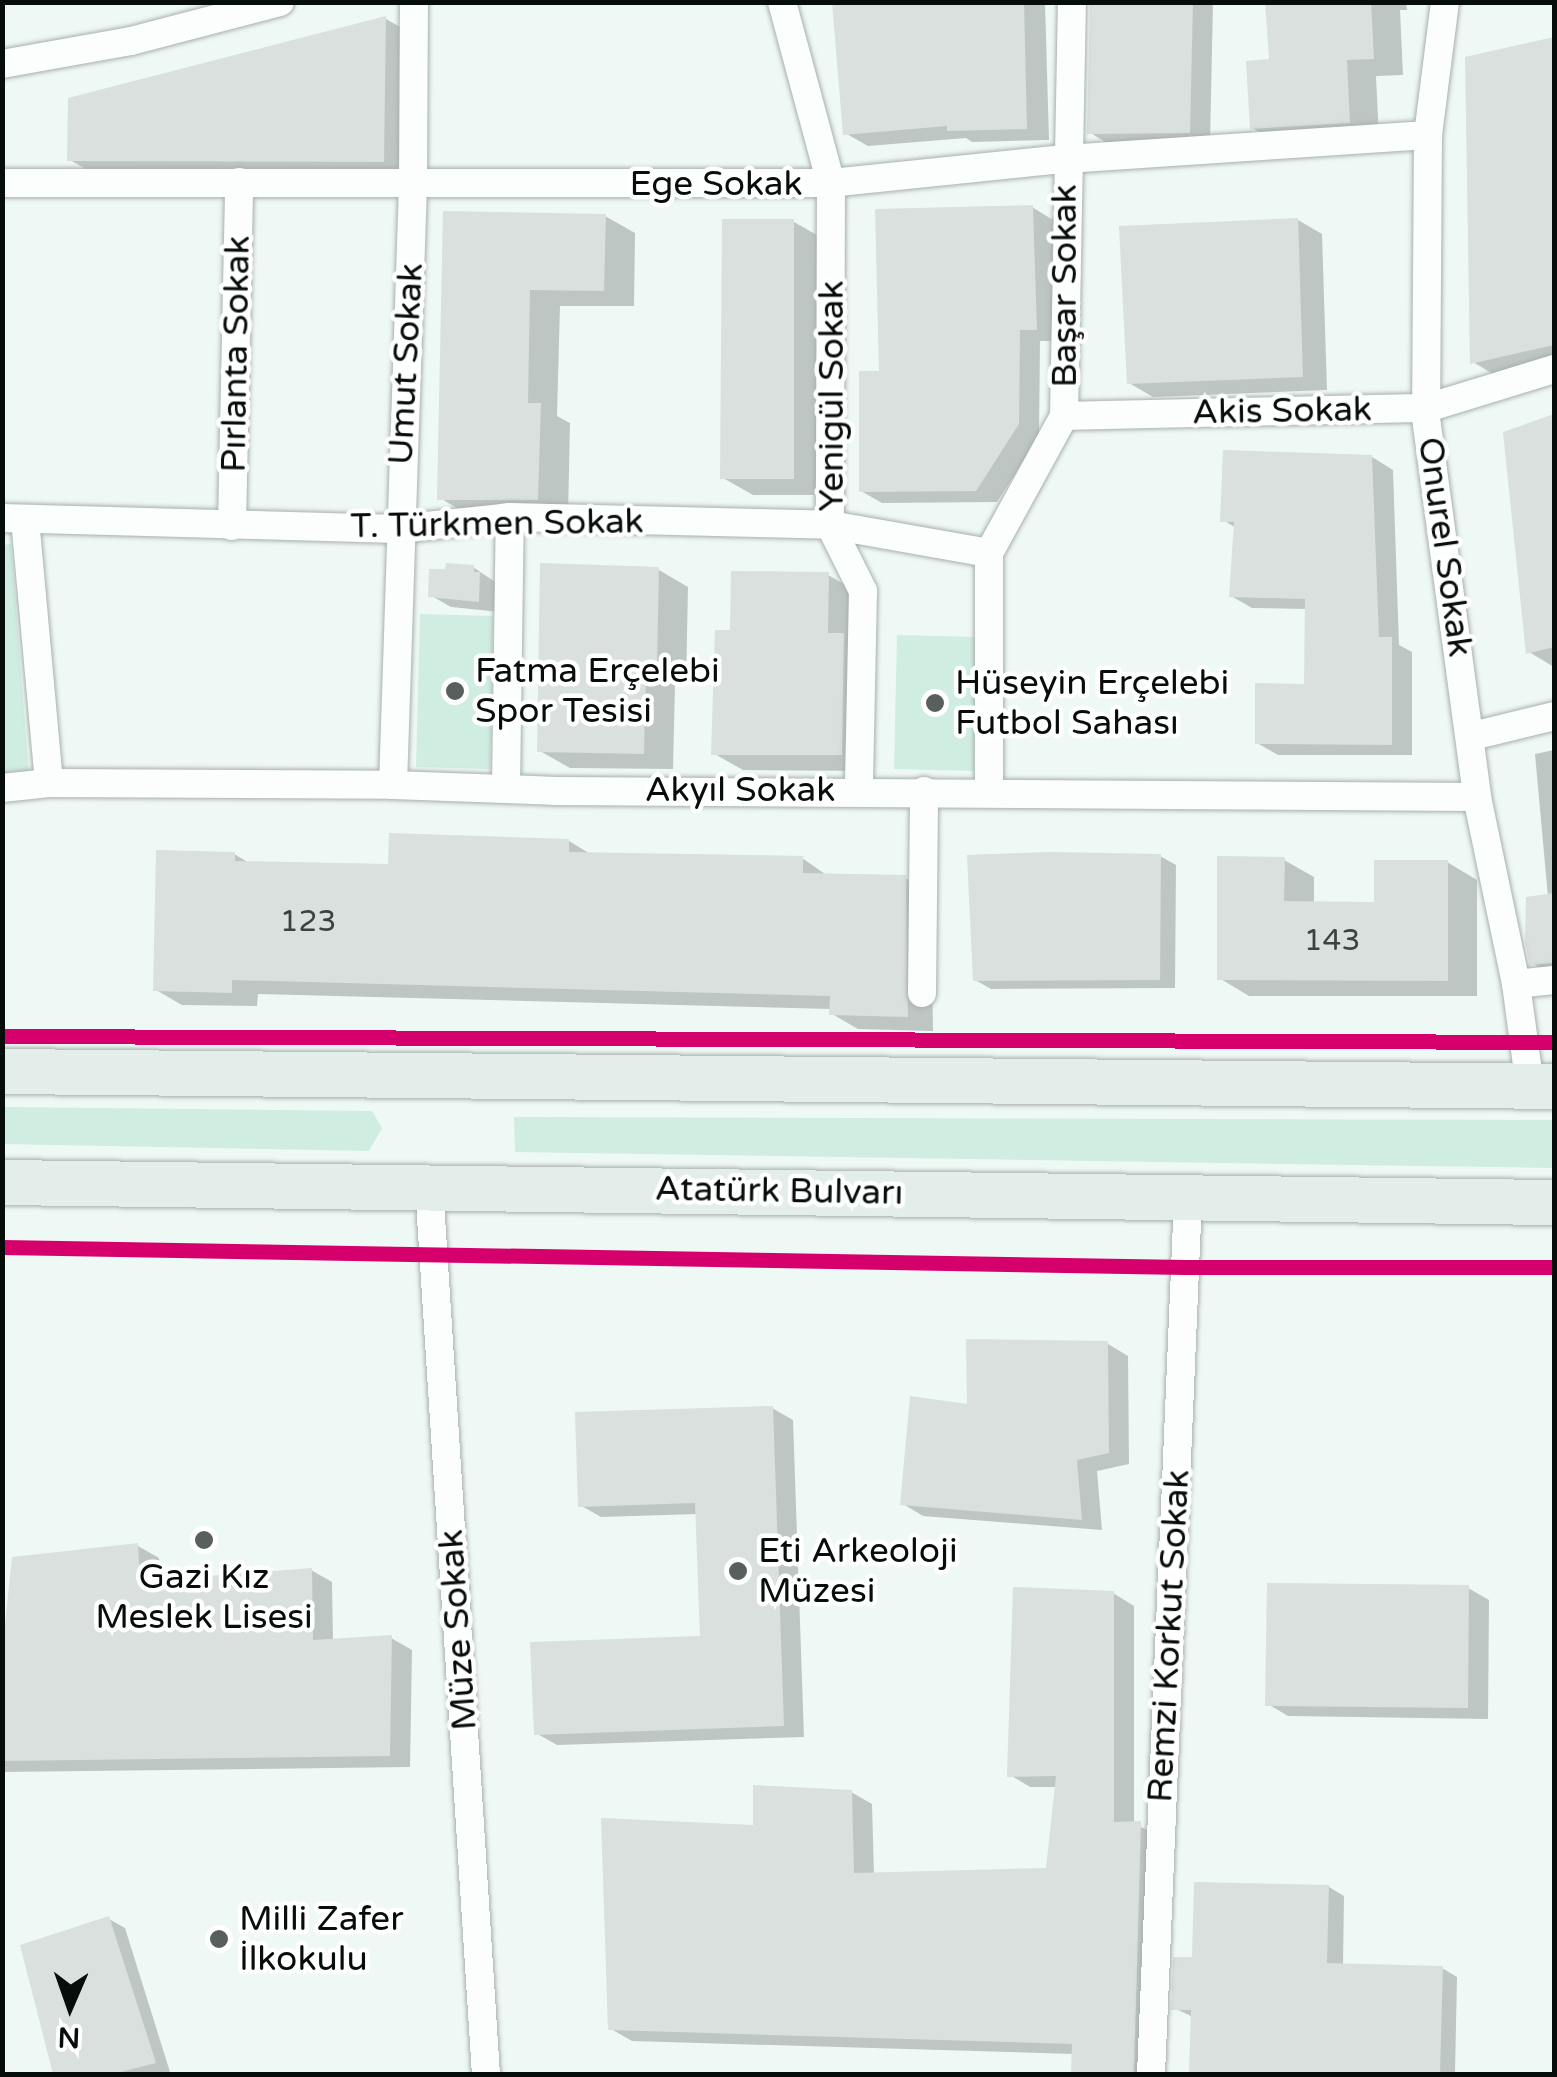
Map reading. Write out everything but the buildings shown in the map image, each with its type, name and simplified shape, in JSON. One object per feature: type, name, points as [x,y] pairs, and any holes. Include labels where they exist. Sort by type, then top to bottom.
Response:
[{"type":"main road","points":[[2,1072],[1542,1086]]},
{"type":"main road","name":"Atatürk Bulvarı","points":[[2,1182],[1554,1202]]},
{"type":"street","points":[[2,64],[132,41],[280,2]]},
{"type":"street","name":"Umut Sokak","points":[[393,785],[398,529],[414,184],[414,2]]},
{"type":"street","name":"Yenigül Sokak","points":[[782,2],[831,183],[830,525],[863,590],[859,790]]},
{"type":"street","name":"Başar Sokak","points":[[989,791],[988,554],[1064,416],[1065,159],[1072,2]]},
{"type":"street","name":"Onurel Sokak","points":[[1453,5],[1428,134],[1426,408],[1478,797],[1516,984],[1542,1086]]},
{"type":"street","name":"Ege Sokak","points":[[2,184],[831,183],[1065,159],[1428,134]]},
{"type":"street","name":"Pırlanta Sokak","points":[[232,526],[239,182]]},
{"type":"street","name":"Akis Sokak","points":[[1064,416],[1426,408],[1554,369]]},
{"type":"street","points":[[506,788],[510,517]]},
{"type":"street","name":"T. Türkmen Sokak","points":[[14,518],[398,529],[510,517],[830,525],[988,554]]},
{"type":"street","points":[[14,518],[49,783]]},
{"type":"street","points":[[1472,736],[1554,716]]},
{"type":"street","name":"Akyıl Sokak","points":[[2,788],[49,783],[393,785],[1478,797]]},
{"type":"street","points":[[922,993],[924,791]]},
{"type":"street","points":[[1516,984],[1554,980]]},
{"type":"street","name":"Müze Sokak","points":[[429,1186],[486,2074]]},
{"type":"street","name":"Remzi Korkut Sokak","points":[[1151,2074],[1188,1197]]},
{"type":"green space","points":[[11,544],[29,776],[3,776],[2,545]]},
{"type":"green space","name":"Fatma Erçelebi Spor Tesisi","points":[[420,614],[493,616],[490,769],[416,767]]},
{"type":"green space","name":"Hüseyin Erçelebi Futbol Sahası","points":[[897,635],[976,637],[974,771],[894,769]]},
{"type":"green space","points":[[3,1107],[372,1111],[382,1128],[369,1151],[3,1144]]},
{"type":"green space","points":[[514,1117],[1554,1120],[1554,1168],[515,1152]]},
{"type":"cycle path","points":[[2,1036],[1554,1042]]},
{"type":"cycle path","points":[[2,1247],[1186,1267],[1554,1267]]},
{"type":"place","name":"Fatma Erçelebi Spor Tesisi","points":[[455,691]]},
{"type":"place","name":"Hüseyin Erçelebi Futbol Sahası","points":[[935,703]]},
{"type":"place","name":"Gazi Kız Meslek Lisesi","points":[[204,1540]]},
{"type":"place","name":"Eti Arkeoloji Müzesi","points":[[738,1571]]},
{"type":"place","name":"Milli Zafer İlkokulu","points":[[219,1939]]}]
